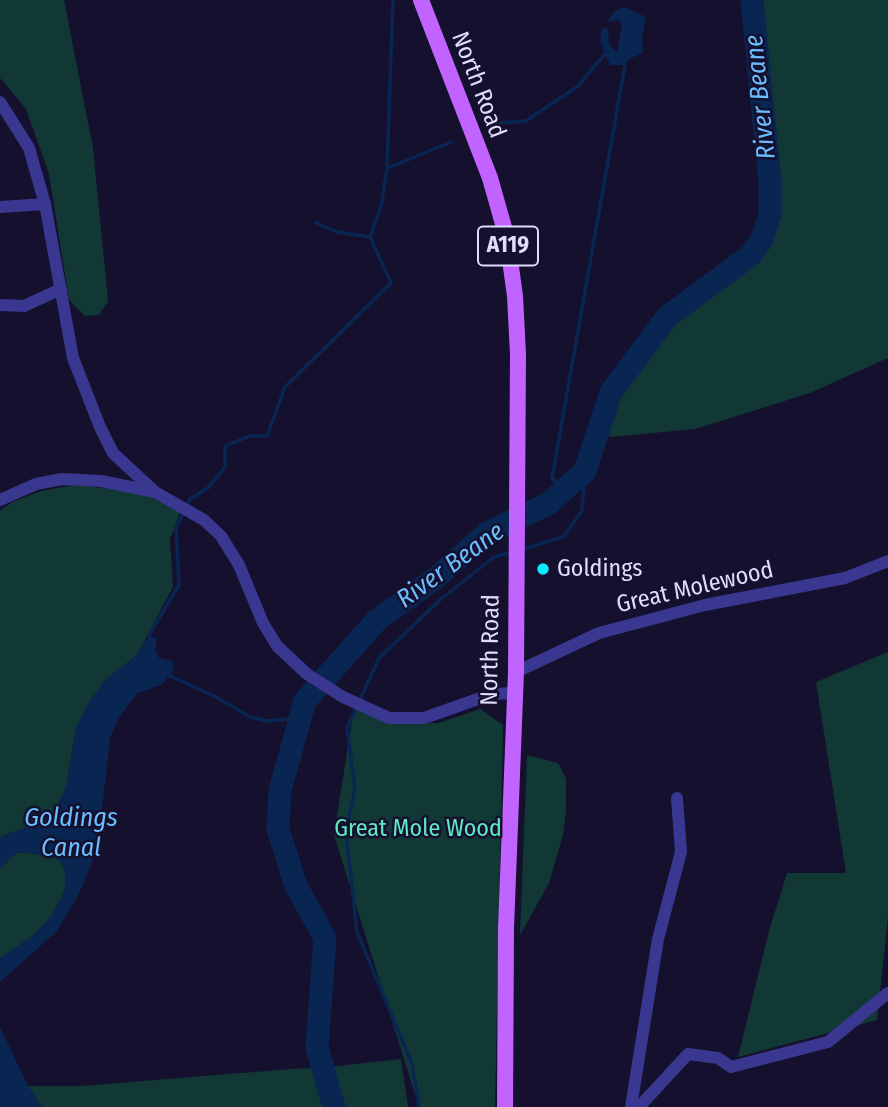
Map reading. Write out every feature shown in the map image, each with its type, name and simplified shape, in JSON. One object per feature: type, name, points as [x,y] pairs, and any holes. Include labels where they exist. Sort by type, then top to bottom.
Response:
[{"type":"main road","name":"North Road","points":[[421,0],[490,178],[507,238],[515,296],[518,354],[516,672],[506,928],[505,1107]]},
{"type":"street","points":[[0,102],[29,148],[45,204],[73,358],[100,427],[113,453],[155,492]]},
{"type":"street","points":[[0,207],[45,204]]},
{"type":"street","points":[[0,306],[24,306],[61,289]]},
{"type":"street","points":[[2,495],[62,479],[101,481],[155,492],[177,503],[204,520],[221,536],[239,565],[263,623],[277,646],[307,674],[365,709],[389,718],[424,718],[492,694],[514,693]]},
{"type":"street","name":"Great Molewood","points":[[516,672],[599,633],[718,603],[845,578],[888,561]]},
{"type":"street","points":[[631,1107],[656,951],[681,852],[677,798]]},
{"type":"street","points":[[639,1107],[688,1054],[718,1058],[731,1067],[828,1042],[888,993]]},
{"type":"green space","points":[[0,0],[64,0],[93,148],[108,301],[99,315],[85,316],[69,300],[49,174],[26,109],[0,78]]},
{"type":"green space","points":[[759,0],[888,0],[888,358],[810,393],[695,429],[611,437],[594,432],[645,344],[684,306],[744,269],[774,229],[781,189]]},
{"type":"green space","points":[[75,485],[145,493],[180,513],[170,539],[173,587],[137,655],[104,681],[76,728],[66,788],[54,812],[38,823],[0,837],[0,511],[12,502],[41,491]]},
{"type":"green space","points":[[888,652],[888,917],[877,1020],[738,1057],[769,931],[787,873],[846,873],[816,682]]},
{"type":"green space","name":"Great Mole Wood","points":[[354,708],[392,724],[439,723],[480,709],[503,725],[495,1107],[419,1107],[334,835]]},
{"type":"green space","points":[[527,755],[558,763],[566,779],[566,810],[563,835],[549,883],[520,935]]},
{"type":"green space","points":[[27,852],[59,859],[66,872],[65,890],[51,917],[30,938],[0,958],[0,869],[16,853]]},
{"type":"green space","points":[[401,1059],[408,1107],[338,1107],[328,1067]]},
{"type":"green space","points":[[319,1069],[326,1107],[42,1107],[28,1086],[81,1086]]},
{"type":"water","points":[[624,7],[646,17],[642,37],[643,53],[629,59],[625,65],[610,65],[600,41],[602,28],[608,29],[609,45],[617,52],[622,26],[619,20],[607,22],[614,12]]},
{"type":"water","name":"Goldings Canal","points":[[149,635],[157,639],[155,649],[159,658],[173,661],[173,671],[161,685],[137,693],[119,718],[110,737],[98,846],[79,894],[57,931],[0,982],[0,958],[30,938],[51,917],[65,890],[66,872],[59,859],[27,852],[16,853],[0,869],[0,837],[38,823],[54,812],[66,788],[76,728],[87,705],[104,681],[137,655]]},
{"type":"water","points":[[0,1027],[28,1086],[42,1107],[0,1107]]},
{"type":"waterway","points":[[187,505],[190,499],[208,488],[225,467],[225,446],[250,436],[267,436],[285,387],[391,283],[370,237],[381,207],[387,168],[393,0]]},
{"type":"waterway","name":"River Beane","points":[[334,1107],[317,1047],[325,938],[296,886],[278,829],[280,790],[305,701],[377,620],[436,578],[487,533],[548,504],[585,471],[611,392],[667,317],[751,255],[761,241],[770,215],[770,182],[752,0]]},
{"type":"waterway","points":[[499,123],[526,121],[577,87],[605,54]]},
{"type":"waterway","points":[[563,491],[552,478],[625,65]]},
{"type":"waterway","points":[[388,168],[451,142]]},
{"type":"waterway","points":[[316,223],[337,232],[370,237]]},
{"type":"waterway","points":[[523,549],[563,537],[582,511],[585,471]]},
{"type":"waterway","points":[[149,635],[179,585],[176,527],[184,512]]},
{"type":"waterway","points":[[419,1107],[412,1064],[357,932],[346,832],[355,789],[347,728],[379,658],[441,599],[494,557],[512,552]]},
{"type":"waterway","points":[[170,676],[216,697],[250,717],[267,721],[300,718]]},
{"type":"place","name":"Goldings","points":[[543,569]]}]
